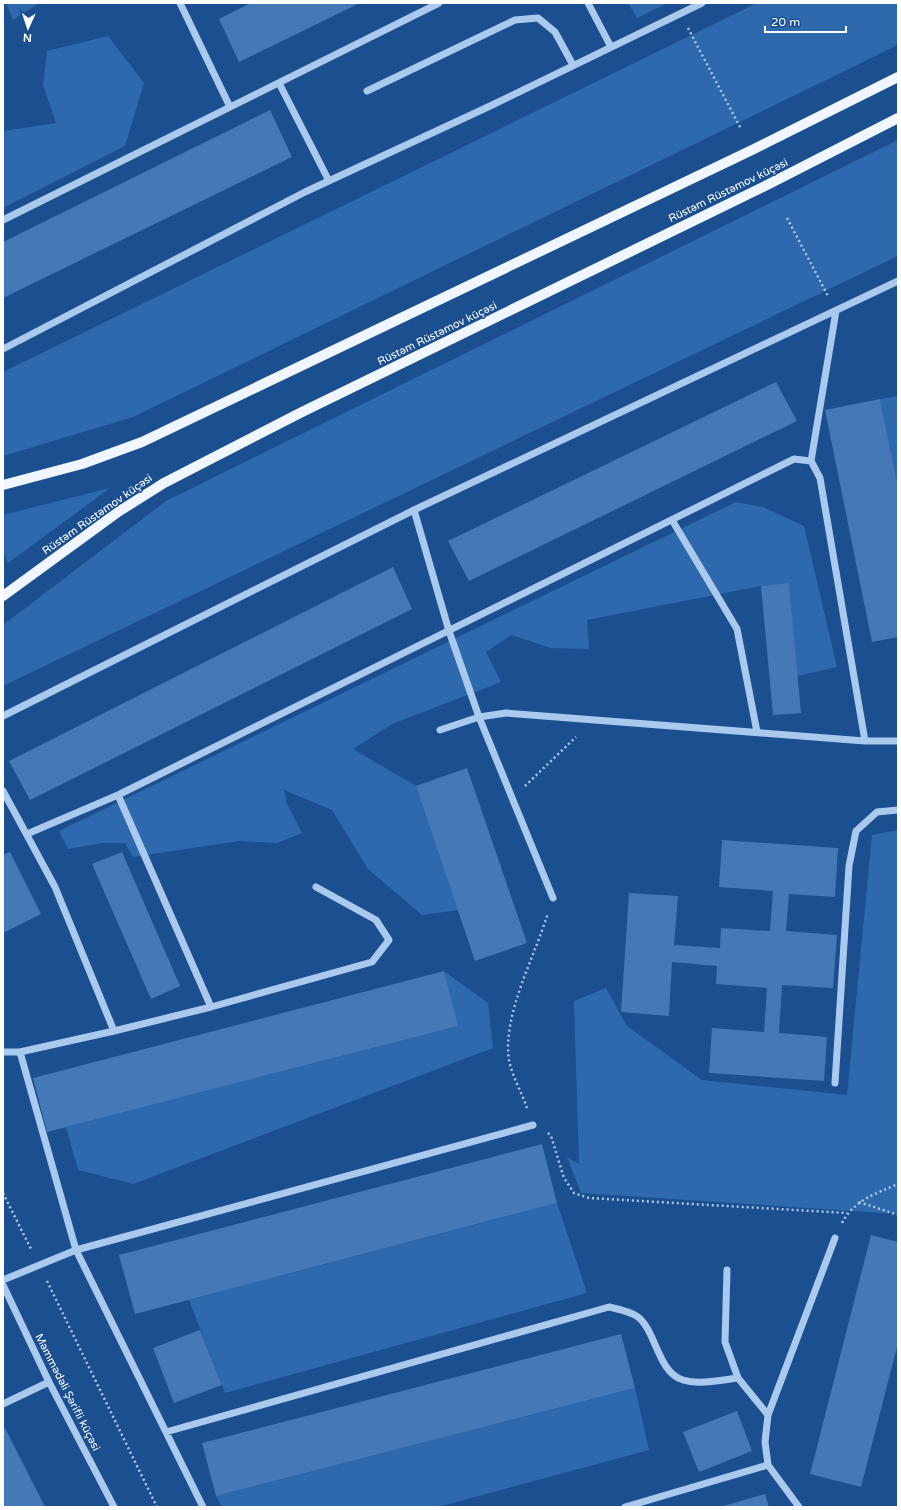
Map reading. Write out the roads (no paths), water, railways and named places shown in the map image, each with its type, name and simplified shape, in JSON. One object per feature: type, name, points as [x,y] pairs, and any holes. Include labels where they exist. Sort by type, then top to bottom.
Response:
[{"type":"main road","points":[[3,485],[82,464],[142,442],[752,150],[898,77]]},
{"type":"main road","name":"Rüstəm Rüstəmov küçəsi","points":[[3,596],[118,512],[164,483],[302,412],[769,184],[898,118]]},
{"type":"street","points":[[180,3],[230,106]]},
{"type":"street","points":[[3,220],[439,3]]},
{"type":"street","points":[[588,3],[611,47]]},
{"type":"street","points":[[3,349],[329,181],[702,3]]},
{"type":"street","points":[[367,91],[515,20],[538,18],[555,32],[573,65]]},
{"type":"street","points":[[279,82],[329,181]]},
{"type":"street","points":[[3,716],[414,510],[898,281]]},
{"type":"street","points":[[836,310],[811,461],[820,478],[865,741]]},
{"type":"street","points":[[27,834],[118,795],[794,460],[811,461]]},
{"type":"street","points":[[414,510],[449,631],[479,717],[553,898]]},
{"type":"street","points":[[672,520],[737,629],[757,732]]},
{"type":"street","points":[[440,730],[479,717],[506,713],[865,741],[898,741]]},
{"type":"street","points":[[3,792],[55,887],[114,1031]]},
{"type":"street","points":[[118,795],[211,1007]]},
{"type":"street","points":[[835,1083],[849,866],[856,831],[877,812],[898,810]]},
{"type":"street","points":[[3,1052],[20,1052],[114,1031],[211,1007],[372,962],[389,940],[376,920],[316,887]]},
{"type":"street","points":[[20,1052],[76,1250],[203,1507]]},
{"type":"street","points":[[3,1280],[76,1250],[532,1126]]},
{"type":"street","points":[[799,1507],[768,1465],[765,1442],[768,1415],[835,1238]]},
{"type":"street","points":[[727,1270],[725,1342],[738,1378],[768,1415]]},
{"type":"street","name":"Məmmədəli Şərifli küçəsi","points":[[3,1285],[49,1382],[114,1507]]},
{"type":"street","points":[[166,1432],[609,1307],[625,1311],[638,1317],[670,1374],[683,1380],[704,1381],[738,1378]]},
{"type":"street","points":[[3,1404],[49,1382]]},
{"type":"street","points":[[625,1507],[768,1465]]}]
